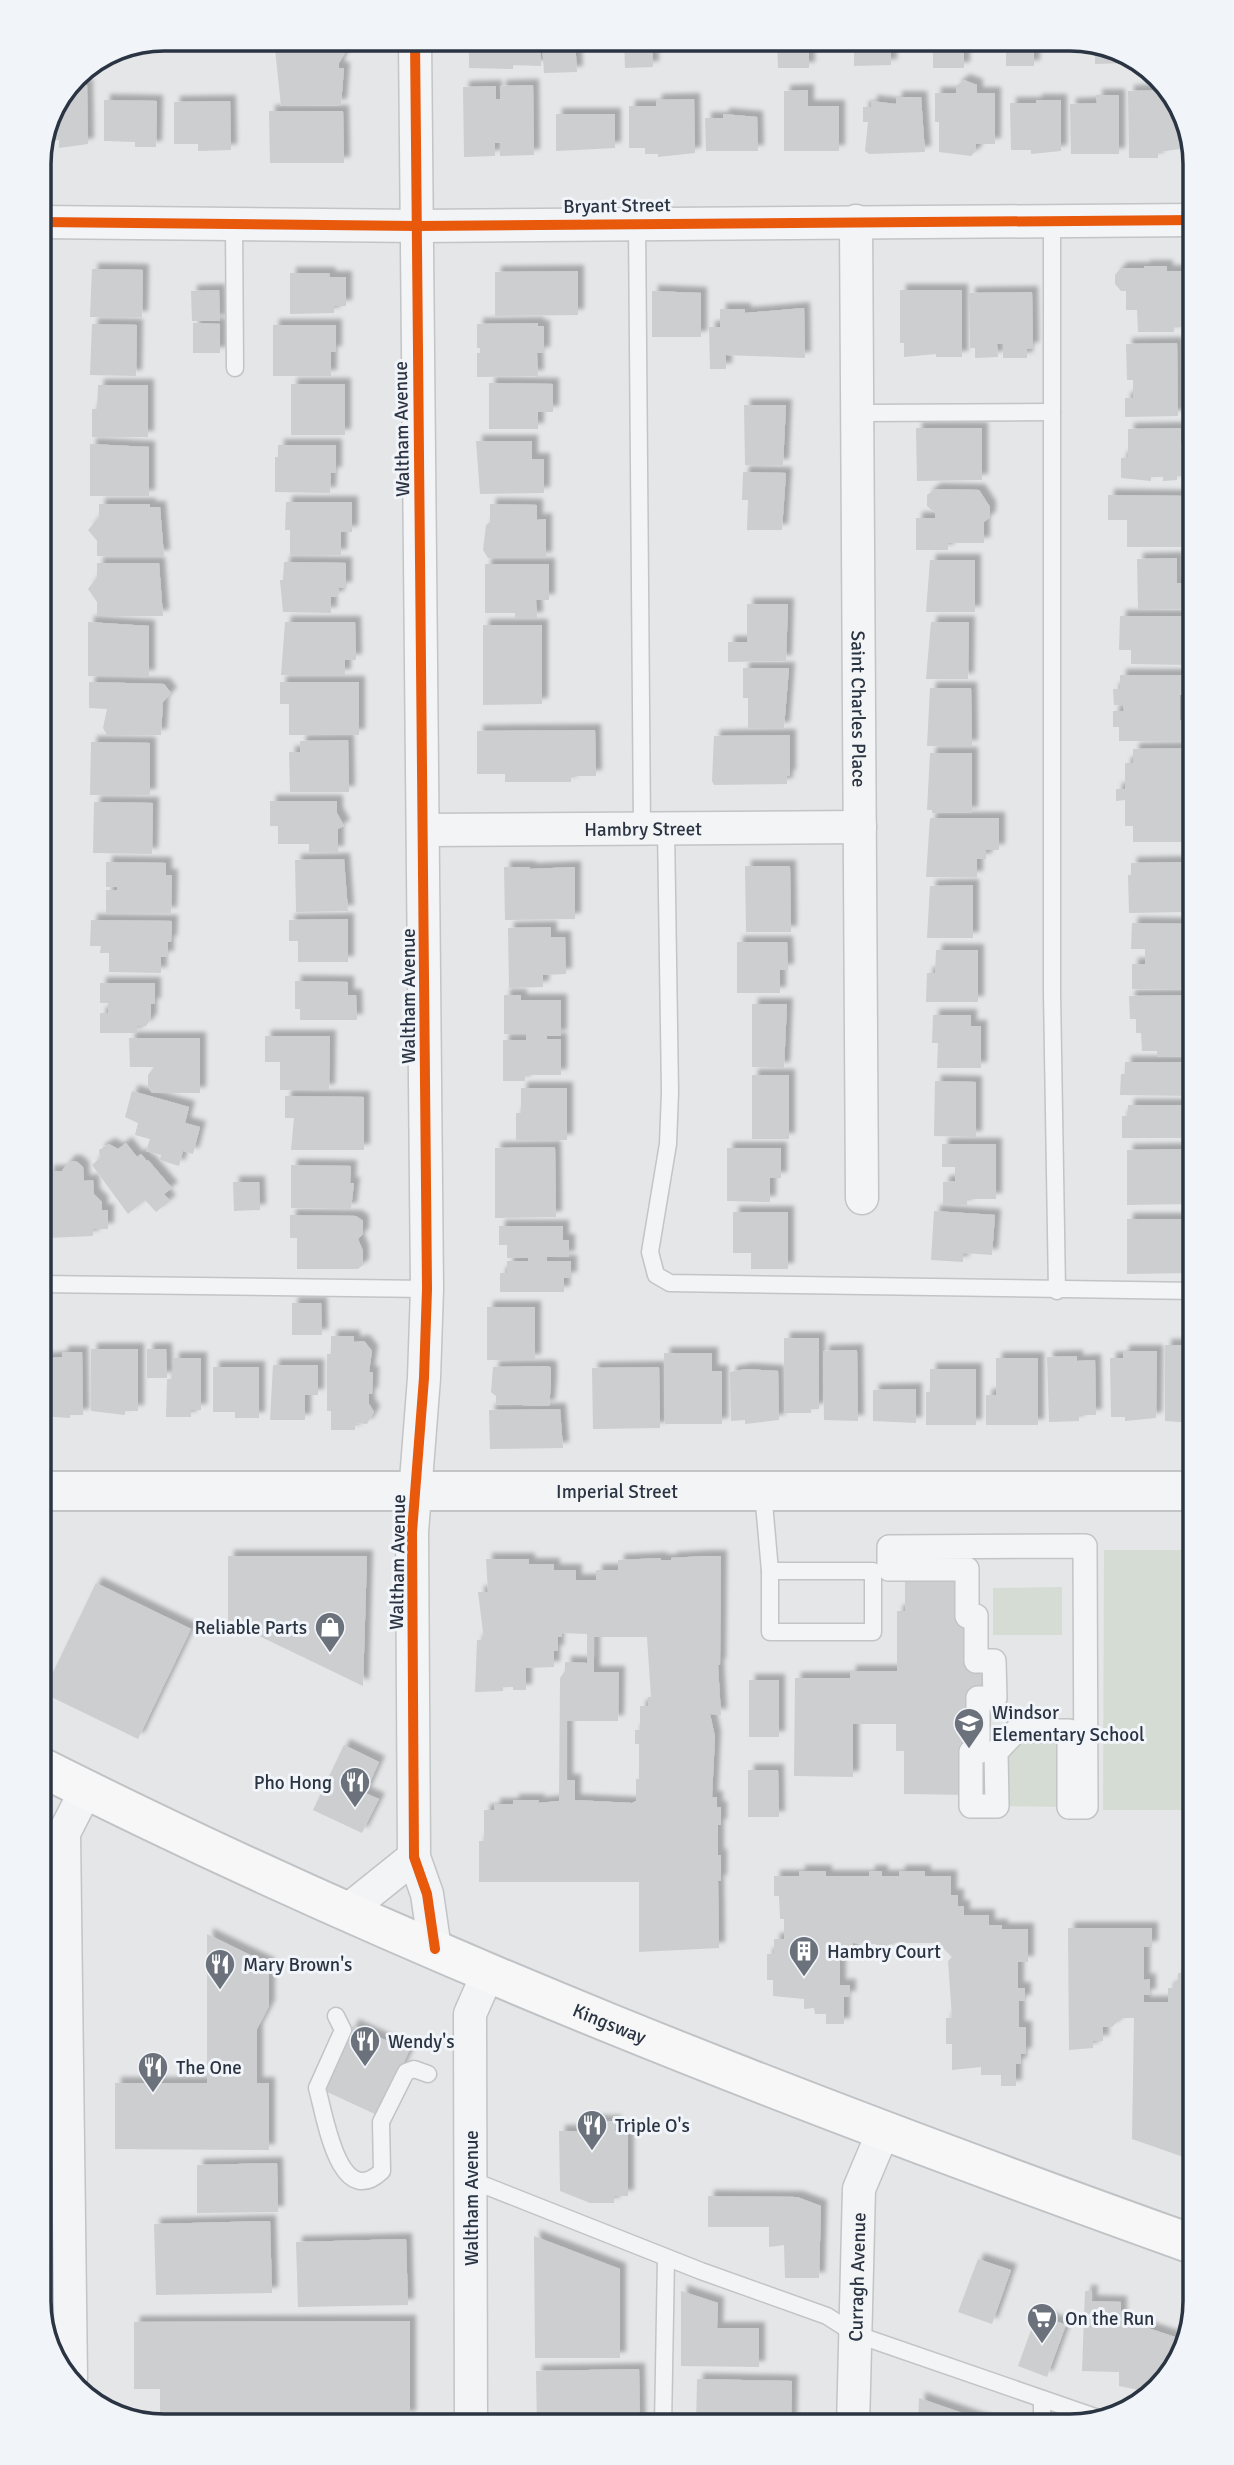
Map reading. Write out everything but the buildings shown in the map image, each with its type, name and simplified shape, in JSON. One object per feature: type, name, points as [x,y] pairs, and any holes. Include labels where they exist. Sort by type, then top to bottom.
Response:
[{"type":"main road","name":"Kingsway","points":[[51,1772],[564,2007],[883,2132],[1183,2241]]},
{"type":"street","name":"Waltham Avenue","points":[[415,51],[427,1289],[412,1532],[414,1857],[428,1894],[435,1949]]},
{"type":"street","name":"Bryant Street","points":[[51,222],[418,226],[636,222],[1183,220]]},
{"type":"street","name":"Saint Charles Place","points":[[856,221],[862,1198]]},
{"type":"street","name":"Hambry Street","points":[[424,830],[860,827]]},
{"type":"street","name":"Imperial Street","points":[[51,1491],[1183,1491]]},
{"type":"street","points":[[1085,1546],[1086,1807],[1069,1807],[1069,1731],[1016,1731],[996,1752],[997,1806],[971,1806],[971,1752],[978,1752],[978,1698],[995,1698],[994,1661],[976,1661],[976,1616],[967,1616],[967,1569],[889,1569],[889,1547],[1085,1546]]},
{"type":"street","points":[[70,2365],[52,1977],[64,1833],[86,1790]]},
{"type":"street","points":[[348,1910],[414,1857]]},
{"type":"street","name":"Waltham Avenue","points":[[471,2414],[470,2014],[488,1973]]},
{"type":"street","name":"Curragh Avenue","points":[[853,2414],[859,2189],[883,2132]]},
{"type":"lane","points":[[1052,220],[1052,979],[1057,1291]]},
{"type":"lane","points":[[636,222],[654,828],[670,1092],[668,1144],[650,1252],[656,1275],[670,1283],[1183,1292]]},
{"type":"lane","points":[[234,223],[235,369]]},
{"type":"lane","points":[[858,413],[1052,412]]},
{"type":"lane","points":[[51,1284],[427,1289]]},
{"type":"lane","points":[[763,1492],[770,1571],[770,1632],[873,1632],[873,1571],[770,1571]]},
{"type":"lane","points":[[336,2016],[343,2030],[317,2088],[341,2168],[349,2179],[362,2183],[373,2179],[382,2171],[381,2122],[406,2072],[414,2069],[428,2074]]},
{"type":"lane","points":[[471,2180],[666,2258],[827,2316],[855,2334],[1083,2413]]},
{"type":"lane","points":[[663,2414],[666,2258]]},
{"type":"lane","points":[[1042,2399],[1042,2414]]},
{"type":"shaded area","points":[[1104,1550],[1183,1550],[1183,1810],[1103,1810]]},
{"type":"shaded area","points":[[1062,1587],[1062,1635],[993,1635],[993,1588]]},
{"type":"shaded area","points":[[1016,1731],[1069,1731],[1069,1807],[997,1806],[996,1752]]},
{"type":"cycle path","points":[[415,51],[427,1289],[424,1378],[412,1532],[414,1857],[427,1894],[435,1949]]},
{"type":"cycle path","points":[[51,222],[418,226],[1183,220]]},
{"type":"place","name":"Reliable Parts","points":[[330,1654]]},
{"type":"place","name":"Windsor Elementary School","points":[[969,1750]]},
{"type":"place","name":"Pho Hong","points":[[355,1809]]},
{"type":"place","name":"Hambry Court","points":[[804,1978]]},
{"type":"place","name":"Mary Brown's","points":[[220,1991]]},
{"type":"place","name":"Wendy's","points":[[365,2068]]},
{"type":"place","name":"The One","points":[[153,2094]]},
{"type":"place","name":"Triple O's","points":[[592,2152]]},
{"type":"place","name":"On the Run","points":[[1042,2345]]}]
